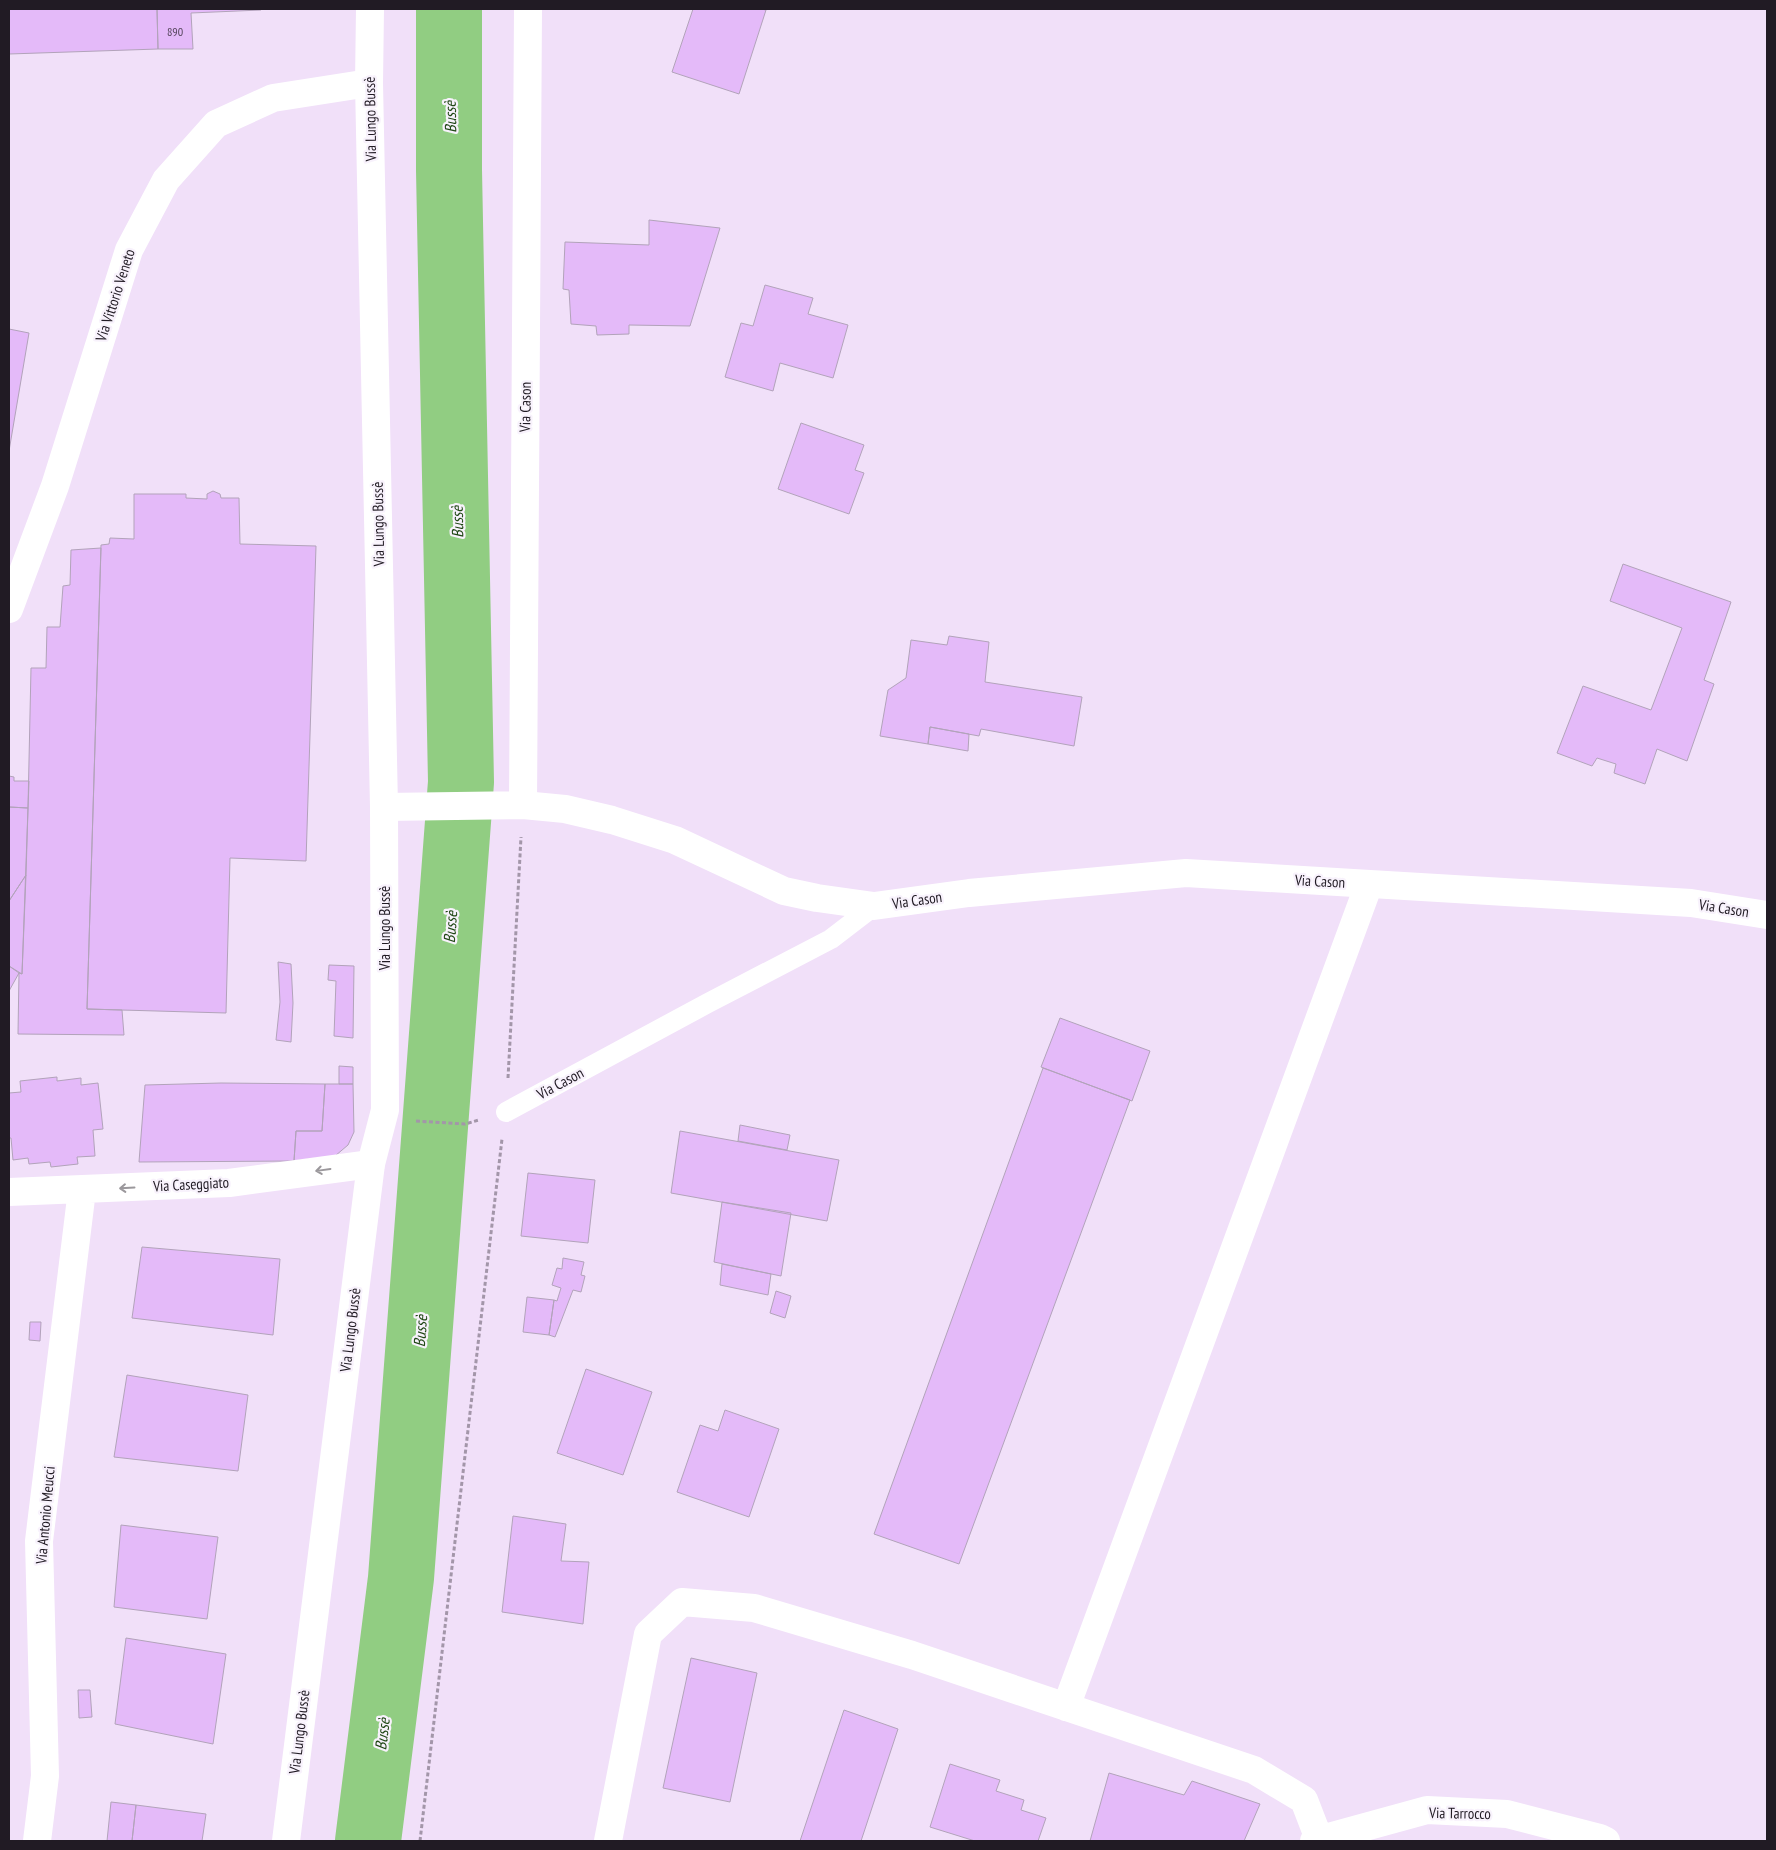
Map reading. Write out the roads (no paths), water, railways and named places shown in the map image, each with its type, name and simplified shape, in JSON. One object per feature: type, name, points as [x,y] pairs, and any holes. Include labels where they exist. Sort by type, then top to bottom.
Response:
[{"type":"street","name":"Via Lungo Bussè","points":[[286,1841],[372,1164],[385,1110],[384,807],[369,83],[370,9]]},
{"type":"street","name":"Via Cason","points":[[528,9],[523,804],[564,809],[612,820],[675,840],[784,891],[874,906],[969,893],[1186,874],[1691,903],[1767,915]]},
{"type":"street","name":"Via Vittorio Veneto","points":[[9,609],[55,486],[129,250],[166,180],[216,124],[273,98],[369,83]]},
{"type":"street","points":[[384,807],[523,804]]},
{"type":"street","points":[[1066,1707],[1369,884]]},
{"type":"street","name":"Via Caseggiato","points":[[9,1192],[229,1183],[372,1164]]},
{"type":"street","name":"Via Antonio Meucci","points":[[37,1841],[46,1776],[39,1541],[82,1190]]},
{"type":"street","points":[[608,1841],[648,1634],[682,1602],[754,1608],[912,1655],[1254,1770],[1304,1800],[1316,1840]]},
{"type":"street","name":"Via Tarrocco","points":[[1316,1840],[1427,1810],[1507,1814],[1606,1841]]},
{"type":"lane","name":"Via Cason","points":[[506,1112],[831,939],[874,906]]},
{"type":"waterway","name":"Bussè","points":[[368,1841],[401,1578],[461,782],[449,170],[449,9]]}]
